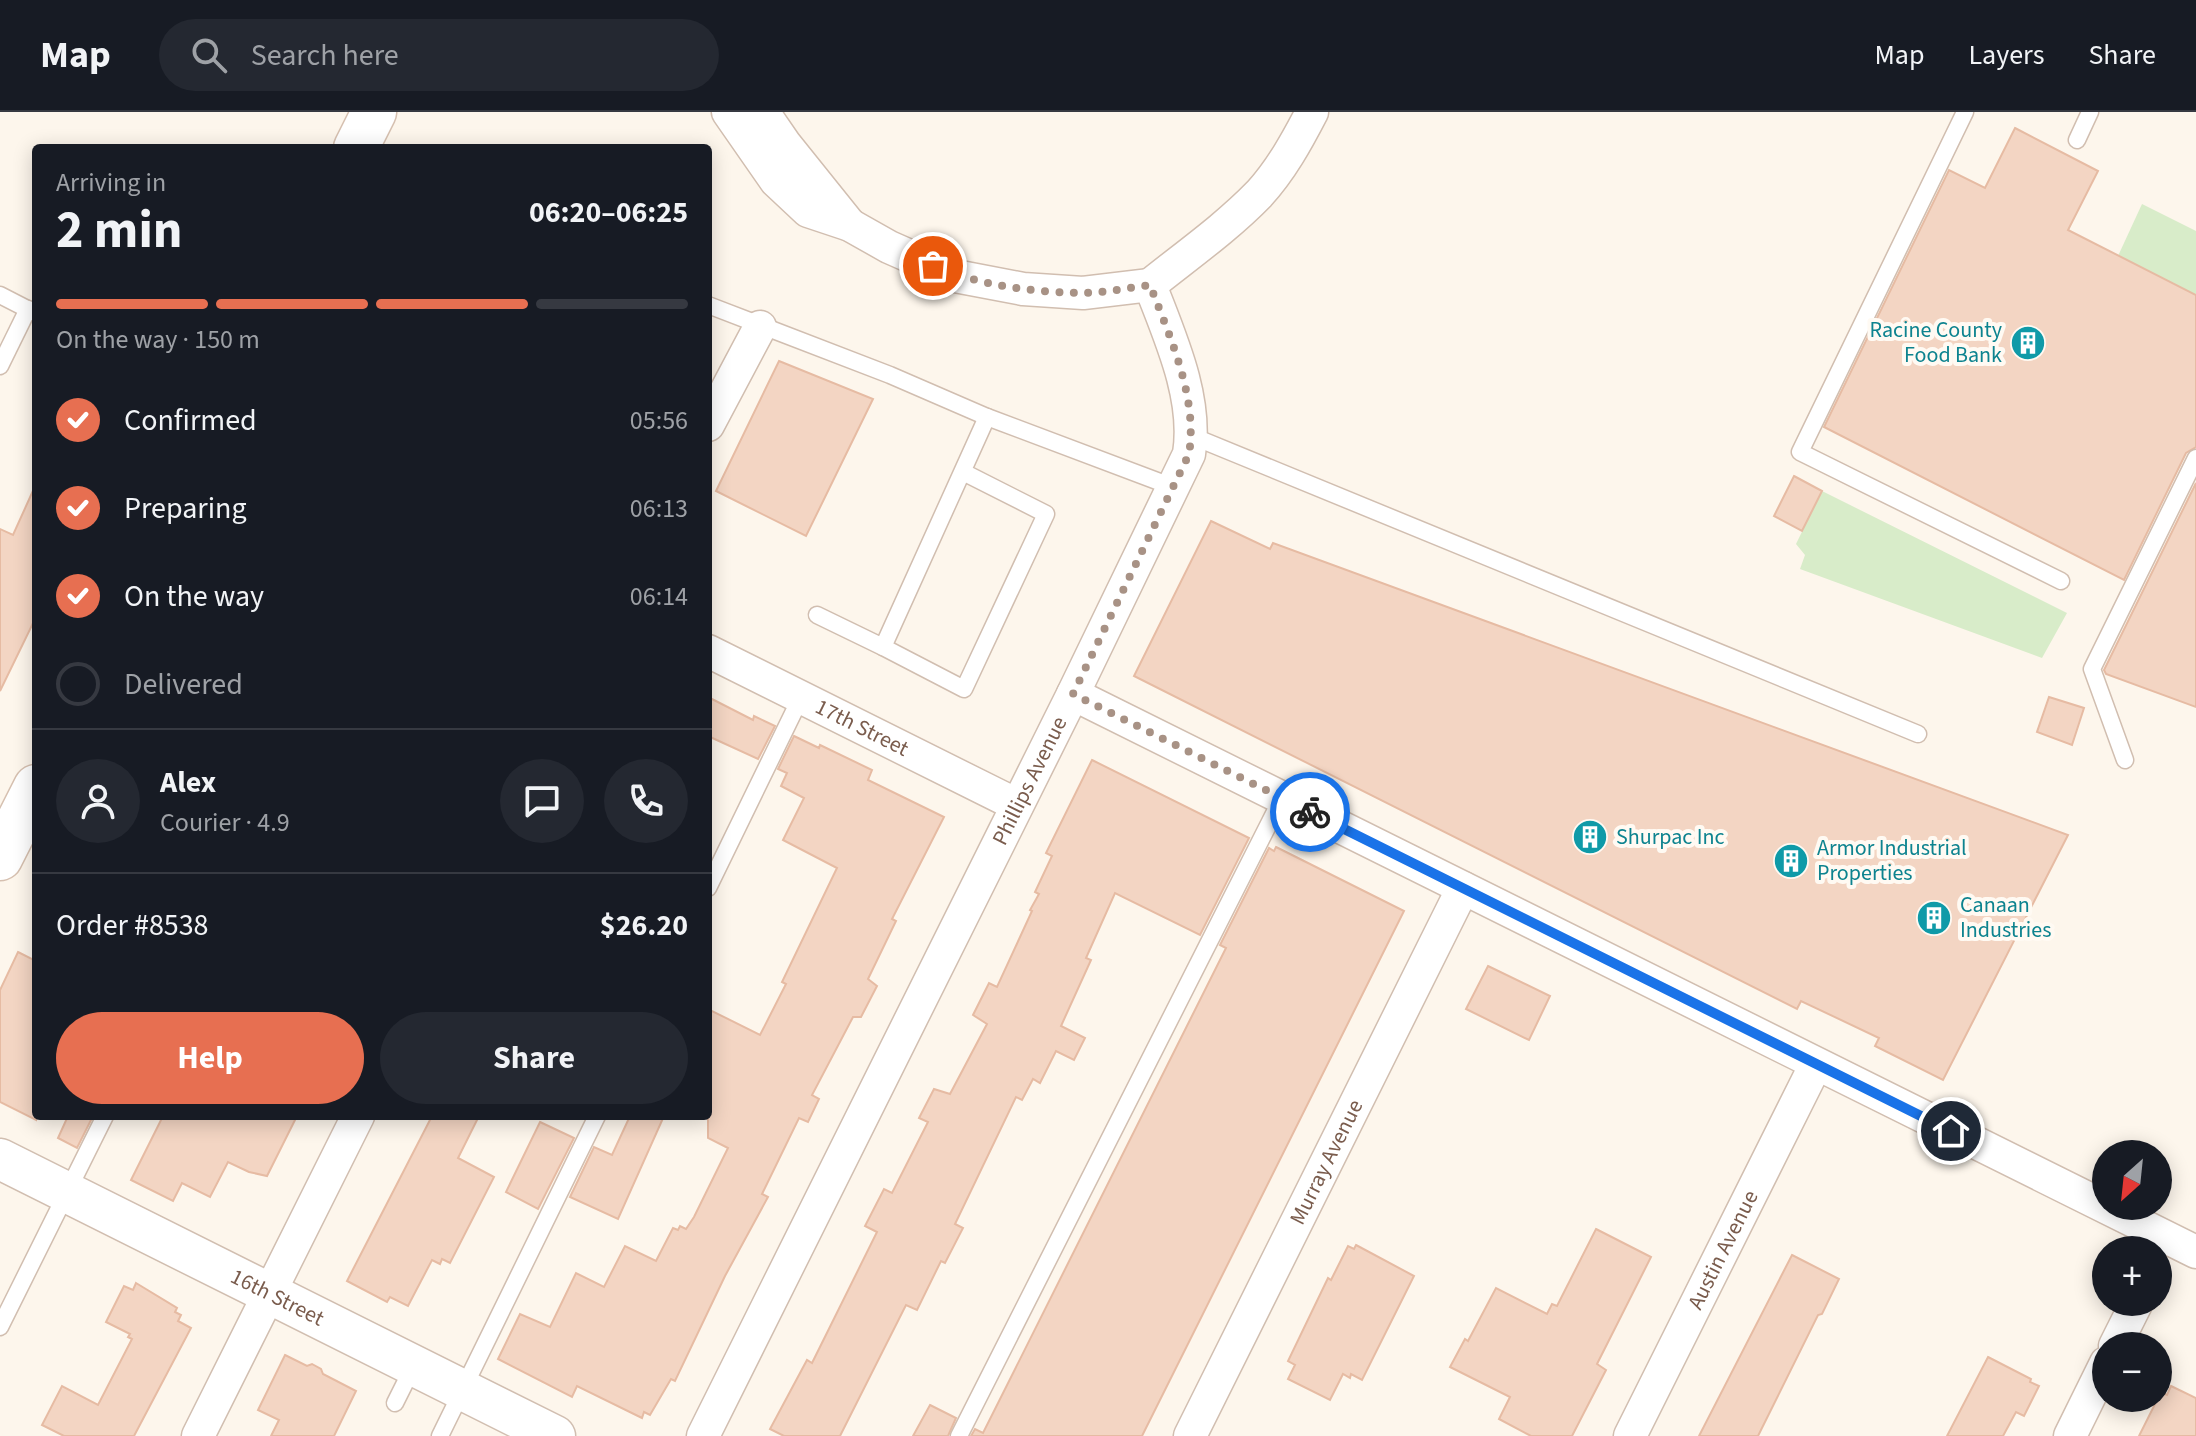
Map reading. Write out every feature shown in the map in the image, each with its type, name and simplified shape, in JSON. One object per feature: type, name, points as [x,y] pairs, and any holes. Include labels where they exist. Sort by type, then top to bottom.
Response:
[{"type":"main road","points":[[358,144],[374,112]]},
{"type":"main road","points":[[0,858],[32,795]]},
{"type":"street","points":[[728,112],[776,181],[808,211],[850,225],[889,247],[955,276],[1023,289],[1083,293],[1150,285],[1260,193],[1293,149],[1312,112]]},
{"type":"street","points":[[763,112],[850,225]]},
{"type":"street","name":"Phillips Avenue","points":[[703,1436],[1073,694],[1189,454],[1192,436],[1189,407],[1169,335],[1150,285]]},
{"type":"street","points":[[712,417],[760,327]]},
{"type":"street","name":"17th Street","points":[[712,653],[1017,805]]},
{"type":"street","points":[[1073,694],[1816,1064],[2174,1250]]},
{"type":"street","name":"Murray Avenue","points":[[1190,1436],[1463,888]]},
{"type":"street","name":"Austin Avenue","points":[[1630,1436],[1816,1064]]},
{"type":"street","points":[[198,1436],[356,1120]]},
{"type":"street","name":"16th Street","points":[[0,1159],[555,1436]]},
{"type":"street","points":[[2070,1436],[2092,1391]]},
{"type":"lane","points":[[1965,112],[1800,452],[2061,581]]},
{"type":"lane","points":[[2077,140],[2090,112]]},
{"type":"lane","points":[[0,295],[32,312],[0,366]]},
{"type":"lane","points":[[712,307],[890,375],[987,417],[1173,487]]},
{"type":"lane","points":[[883,647],[987,417]]},
{"type":"lane","points":[[1192,436],[1918,734]]},
{"type":"lane","points":[[2125,760],[2092,669],[2196,458]]},
{"type":"lane","points":[[817,615],[964,689],[1046,514],[963,472]]},
{"type":"lane","points":[[712,880],[801,697]]},
{"type":"lane","points":[[959,1436],[1282,798]]},
{"type":"lane","points":[[0,1327],[103,1120]]},
{"type":"lane","points":[[440,1436],[595,1120]]},
{"type":"lane","points":[[395,1403],[414,1365]]},
{"type":"green space","points":[[2142,204],[2196,231],[2196,295],[2118,256]]},
{"type":"green space","points":[[1822,491],[2067,613],[2042,658],[1800,569],[1805,555],[1796,544]]},
{"type":"building","name":"Racine County Food Bank","points":[[2015,128],[2098,171],[2068,230],[2196,295],[2196,447],[2186,453],[2124,580],[1824,427],[1949,170],[1985,188]]},
{"type":"building","points":[[779,361],[873,399],[806,536],[716,491]]},
{"type":"building","points":[[1794,476],[1822,491],[1802,531],[1774,516]]},
{"type":"building","points":[[2196,483],[2196,707],[2106,674],[2104,670]]},
{"type":"building","points":[[32,493],[32,625],[0,691],[0,529],[13,535]]},
{"type":"building","name":"Shurpac Inc","points":[[1211,521],[1270,549],[1273,543],[2068,835],[1943,1080],[1875,1046],[1879,1038],[1801,1001],[1797,1009],[1134,676]]},
{"type":"building","points":[[2049,697],[2084,708],[2072,745],[2037,732]]},
{"type":"building","points":[[712,699],[753,720],[754,716],[775,726],[758,759],[712,738]]},
{"type":"building","points":[[794,736],[872,770],[868,780],[944,817],[892,919],[896,921],[868,979],[877,986],[861,1017],[853,1017],[812,1095],[819,1099],[808,1122],[799,1118],[762,1194],[768,1197],[725,1276],[675,1381],[671,1379],[650,1415],[644,1412],[642,1418],[577,1386],[572,1397],[498,1359],[520,1314],[550,1327],[576,1273],[604,1287],[625,1246],[656,1261],[673,1228],[678,1230],[680,1226],[686,1229],[694,1217],[728,1148],[708,1138],[708,1120],[712,1120],[712,1011],[760,1035],[837,868],[783,840],[804,798],[781,786],[787,773],[778,769]]},
{"type":"building","points":[[1092,760],[1249,838],[1200,935],[1115,893],[1086,958],[1091,960],[1061,1026],[1085,1038],[1074,1060],[1056,1051],[1040,1083],[1033,1079],[1022,1100],[1016,1097],[955,1224],[963,1228],[945,1263],[941,1261],[917,1310],[906,1305],[840,1436],[784,1436],[770,1429],[807,1360],[812,1363],[877,1232],[865,1226],[884,1189],[892,1193],[928,1122],[919,1118],[934,1089],[950,1094],[987,1024],[973,1015],[989,983],[997,987],[1039,894],[1035,892],[1052,856],[1046,853]]},
{"type":"building","points":[[1276,847],[1404,911],[1142,1436],[971,1436],[975,1429],[983,1433],[1226,948],[1220,945],[1269,848],[1274,851]]},
{"type":"building","points":[[18,952],[32,959],[32,1118],[0,1102],[0,990]]},
{"type":"building","points":[[1488,966],[1550,996],[1529,1040],[1466,1009]]},
{"type":"building","points":[[66,1120],[91,1120],[77,1148],[58,1138]]},
{"type":"building","points":[[161,1120],[295,1120],[267,1176],[228,1162],[210,1197],[182,1183],[173,1201],[131,1180]]},
{"type":"building","points":[[430,1120],[477,1120],[458,1158],[494,1177],[450,1263],[442,1259],[440,1264],[432,1260],[408,1306],[390,1297],[387,1302],[347,1281]]},
{"type":"building","points":[[628,1120],[662,1120],[618,1219],[570,1197],[594,1147],[612,1155]]},
{"type":"building","points":[[540,1122],[574,1138],[538,1209],[506,1192]]},
{"type":"building","points":[[1596,1229],[1651,1257],[1597,1364],[1606,1370],[1572,1436],[1531,1436],[1499,1419],[1510,1397],[1450,1367],[1465,1339],[1468,1341],[1496,1288],[1547,1314],[1552,1304],[1557,1306]]},
{"type":"building","points":[[1356,1245],[1414,1276],[1362,1380],[1351,1374],[1350,1378],[1343,1374],[1330,1400],[1288,1379],[1295,1365],[1288,1361],[1328,1278],[1331,1280],[1348,1246],[1354,1249]]},
{"type":"building","points":[[1792,1255],[1839,1279],[1822,1314],[1818,1315],[1758,1436],[1699,1436]]},
{"type":"building","points":[[136,1283],[177,1308],[175,1312],[181,1315],[178,1321],[191,1328],[134,1436],[64,1436],[42,1425],[62,1386],[98,1405],[132,1339],[128,1337],[130,1334],[106,1322],[124,1286],[133,1290]]},
{"type":"building","points":[[285,1355],[307,1366],[312,1364],[323,1374],[356,1391],[334,1436],[271,1436],[279,1420],[258,1410]]},
{"type":"building","points":[[1988,1357],[2039,1386],[2024,1416],[2016,1412],[2003,1436],[1947,1436]]},
{"type":"building","points":[[2172,1386],[2196,1398],[2196,1436],[2139,1436],[2151,1412],[2172,1412]]},
{"type":"building","points":[[930,1405],[956,1418],[948,1436],[913,1436]]},
{"type":"way so far","points":[[933,266],[955,276],[1023,289],[1083,293],[1150,285],[1169,335],[1189,407],[1192,436],[1189,454],[1073,694],[1310,812]]},
{"type":"place","name":"Racine County Food Bank","points":[[2028,343]]},
{"type":"place","name":"Shurpac Inc","points":[[1590,837]]},
{"type":"place","name":"Armor Industrial Properties","points":[[1791,861]]},
{"type":"place","name":"Canaan Industries","points":[[1934,918]]},
{"type":"route","points":[[1310,812],[1951,1131]]}]
